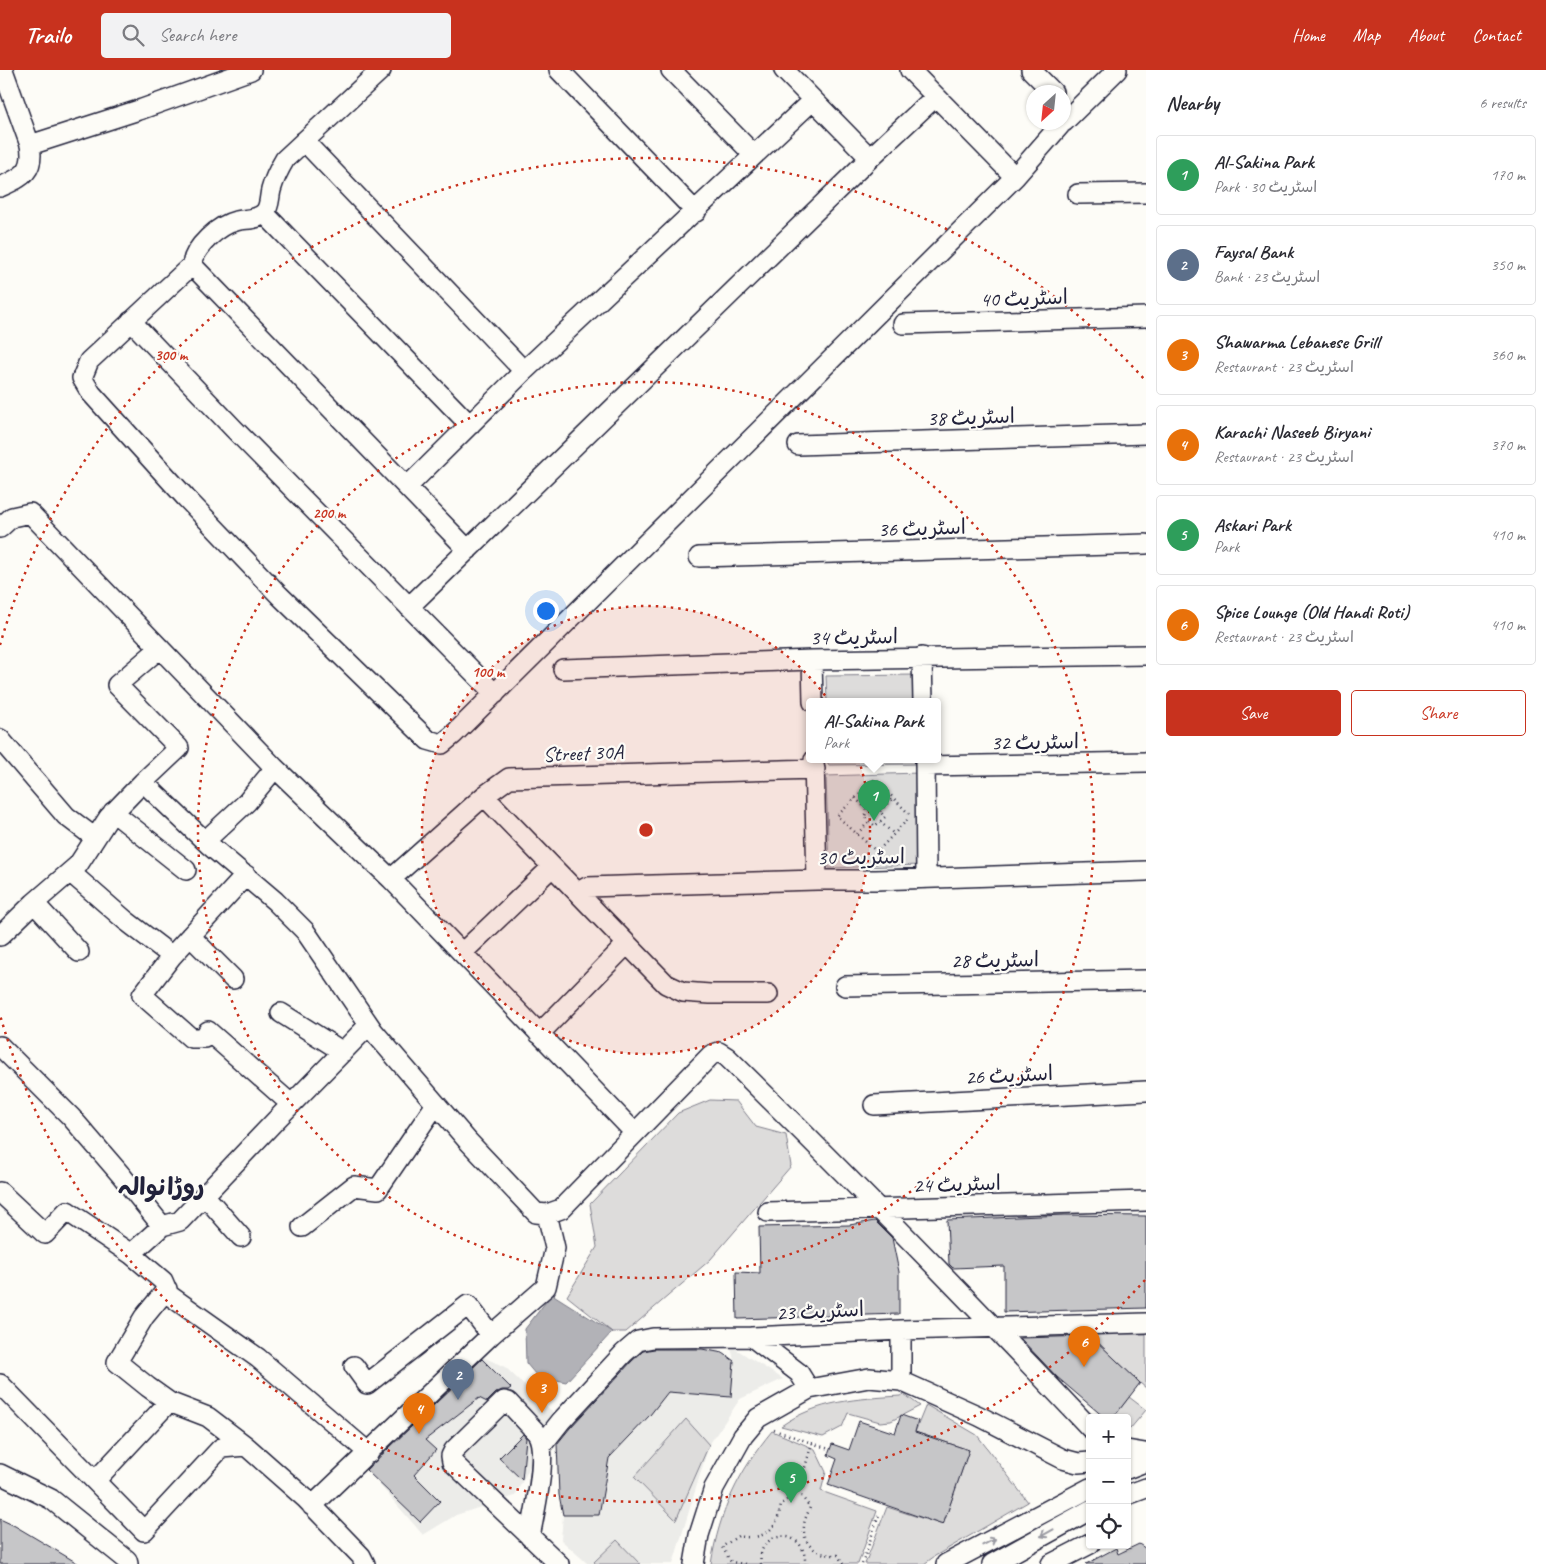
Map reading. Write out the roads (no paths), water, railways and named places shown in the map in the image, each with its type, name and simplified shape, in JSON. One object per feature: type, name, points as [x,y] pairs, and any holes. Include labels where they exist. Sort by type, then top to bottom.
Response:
[{"type":"street","points":[[0,187],[19,178],[27,171],[32,157],[4,70]]},
{"type":"street","points":[[30,146],[251,70]]},
{"type":"street","points":[[381,70],[286,159],[277,171],[270,192],[270,203],[264,213],[255,218],[236,221],[221,227],[193,257],[192,265],[89,361],[82,378],[91,393],[180,491],[279,595],[428,740],[442,744],[1015,177],[1053,130]]},
{"type":"street","points":[[559,70],[696,212]]},
{"type":"street","points":[[671,70],[754,155]]},
{"type":"street","points":[[784,70],[870,158]]},
{"type":"street","points":[[910,70],[1015,177]]},
{"type":"street","points":[[1031,70],[1045,85]]},
{"type":"street","points":[[1071,110],[1117,70]]},
{"type":"street","points":[[409,607],[870,158],[936,97]]},
{"type":"street","points":[[406,487],[524,370],[696,212],[813,100]]},
{"type":"street","points":[[304,141],[524,370]]},
{"type":"street","points":[[1078,194],[1146,193]]},
{"type":"street","points":[[264,213],[470,425]]},
{"type":"street","points":[[192,265],[468,550]]},
{"type":"street","name":"اسٹریٹ 40","points":[[903,324],[1146,317]]},
{"type":"street","points":[[132,321],[241,436],[494,694]]},
{"type":"street","name":"اسٹریٹ 38","points":[[798,445],[1146,434]]},
{"type":"street","points":[[0,528],[12,517],[30,512],[275,768],[391,879],[635,1133]]},
{"type":"street","name":"اسٹریٹ 36","points":[[699,557],[1146,544]]},
{"type":"street","points":[[0,936],[78,864],[114,812],[179,748],[118,686],[160,648]]},
{"type":"street","name":"اسٹریٹ 34","points":[[563,669],[922,657],[1146,655]]},
{"type":"street","points":[[922,657],[923,698]]},
{"type":"street","points":[[812,660],[813,698]]},
{"type":"street","points":[[0,739],[66,816],[95,838]]},
{"type":"street","name":"اسٹریٹ 32","points":[[941,763],[1146,762]]},
{"type":"street","points":[[925,763],[926,878]]},
{"type":"street","points":[[814,764],[816,880]]},
{"type":"street","name":"Street 30A","points":[[391,879],[484,796],[510,778],[814,764]]},
{"type":"street","points":[[205,841],[248,802],[275,768]]},
{"type":"street","points":[[143,782],[205,841],[275,901],[304,931],[369,1025],[466,1140],[536,1213],[546,1214],[561,1209],[711,1055],[719,1052],[832,1160],[996,1328],[1086,1424]]},
{"type":"street","points":[[484,796],[666,984],[683,992],[768,994]]},
{"type":"street","points":[[114,812],[186,870]]},
{"type":"street","points":[[462,953],[552,867]]},
{"type":"street","points":[[70,872],[125,920],[172,956]]},
{"type":"street","name":"اسٹریٹ 30","points":[[578,892],[586,887],[1146,872]]},
{"type":"street","points":[[246,875],[172,956],[142,995],[191,1038],[204,1038],[208,1031],[291,1104]]},
{"type":"street","points":[[34,903],[79,952]]},
{"type":"street","points":[[190,936],[233,979]]},
{"type":"street","points":[[539,1034],[626,944]]},
{"type":"street","name":"اسٹریٹ 28","points":[[845,986],[1146,980]]},
{"type":"street","points":[[281,1012],[343,1052]]},
{"type":"street","points":[[131,1254],[162,1226],[180,1221],[369,1025]]},
{"type":"street","points":[[0,1046],[71,1117],[121,1174],[162,1226]]},
{"type":"street","name":"اسٹریٹ 26","points":[[874,1105],[1146,1091]]},
{"type":"street","points":[[302,1228],[354,1186],[378,1189],[436,1104]]},
{"type":"street","points":[[0,1192],[45,1234],[67,1211],[131,1254],[163,1281],[169,1295],[258,1358],[369,1453]]},
{"type":"street","points":[[204,1195],[241,1238]]},
{"type":"street","name":"اسٹریٹ 24","points":[[768,1212],[1146,1201]]},
{"type":"street","points":[[312,1506],[491,1335],[546,1287],[555,1248],[546,1214]]},
{"type":"street","points":[[167,1289],[144,1317],[117,1362],[169,1402],[208,1417],[246,1446],[312,1506],[361,1556],[365,1564]]},
{"type":"street","points":[[354,1366],[368,1384],[468,1305],[491,1335]]},
{"type":"street","name":"اسٹریٹ 23","points":[[542,1445],[561,1421],[624,1353],[638,1341],[653,1338],[752,1337],[901,1330],[1146,1323]]},
{"type":"street","points":[[901,1330],[901,1381]]},
{"type":"street","points":[[752,1337],[799,1373],[809,1389]]},
{"type":"street","points":[[694,1564],[699,1535],[714,1488],[743,1436],[758,1418],[809,1389],[869,1378],[901,1381],[980,1416],[1062,1459],[1078,1463],[1086,1462]]},
{"type":"street","points":[[0,1384],[144,1531],[221,1448],[246,1446]]},
{"type":"street","points":[[530,1537],[540,1477],[542,1445],[540,1437],[536,1432],[508,1402],[504,1401],[454,1450],[451,1456],[452,1462],[530,1537],[559,1564]]},
{"type":"street","points":[[95,1481],[169,1402]]},
{"type":"street","points":[[1131,1452],[1146,1458]]},
{"type":"street","points":[[1131,1467],[1146,1458]]},
{"type":"street","points":[[0,1474],[51,1499],[126,1560],[128,1564]]},
{"type":"street","points":[[1131,1494],[1146,1488]]},
{"type":"street","points":[[946,1564],[1086,1490]]},
{"type":"street","points":[[992,1564],[1086,1512]]},
{"type":"street","points":[[1051,1564],[1086,1546]]},
{"type":"place","name":"Al-Sakina Park","points":[[874,821]]},
{"type":"place","name":"Spice Lounge (Old Handi Roti)","points":[[1084,1367]]},
{"type":"place","name":"Faysal Bank","points":[[458,1400]]},
{"type":"place","name":"Shawarma Lebanese Grill","points":[[542,1413]]},
{"type":"place","name":"Karachi Naseeb Biryani","points":[[419,1434]]},
{"type":"place","name":"Askari Park","points":[[791,1503]]},
{"type":"district","name":"روڑانوالہ","points":[[161,1187]]}]
